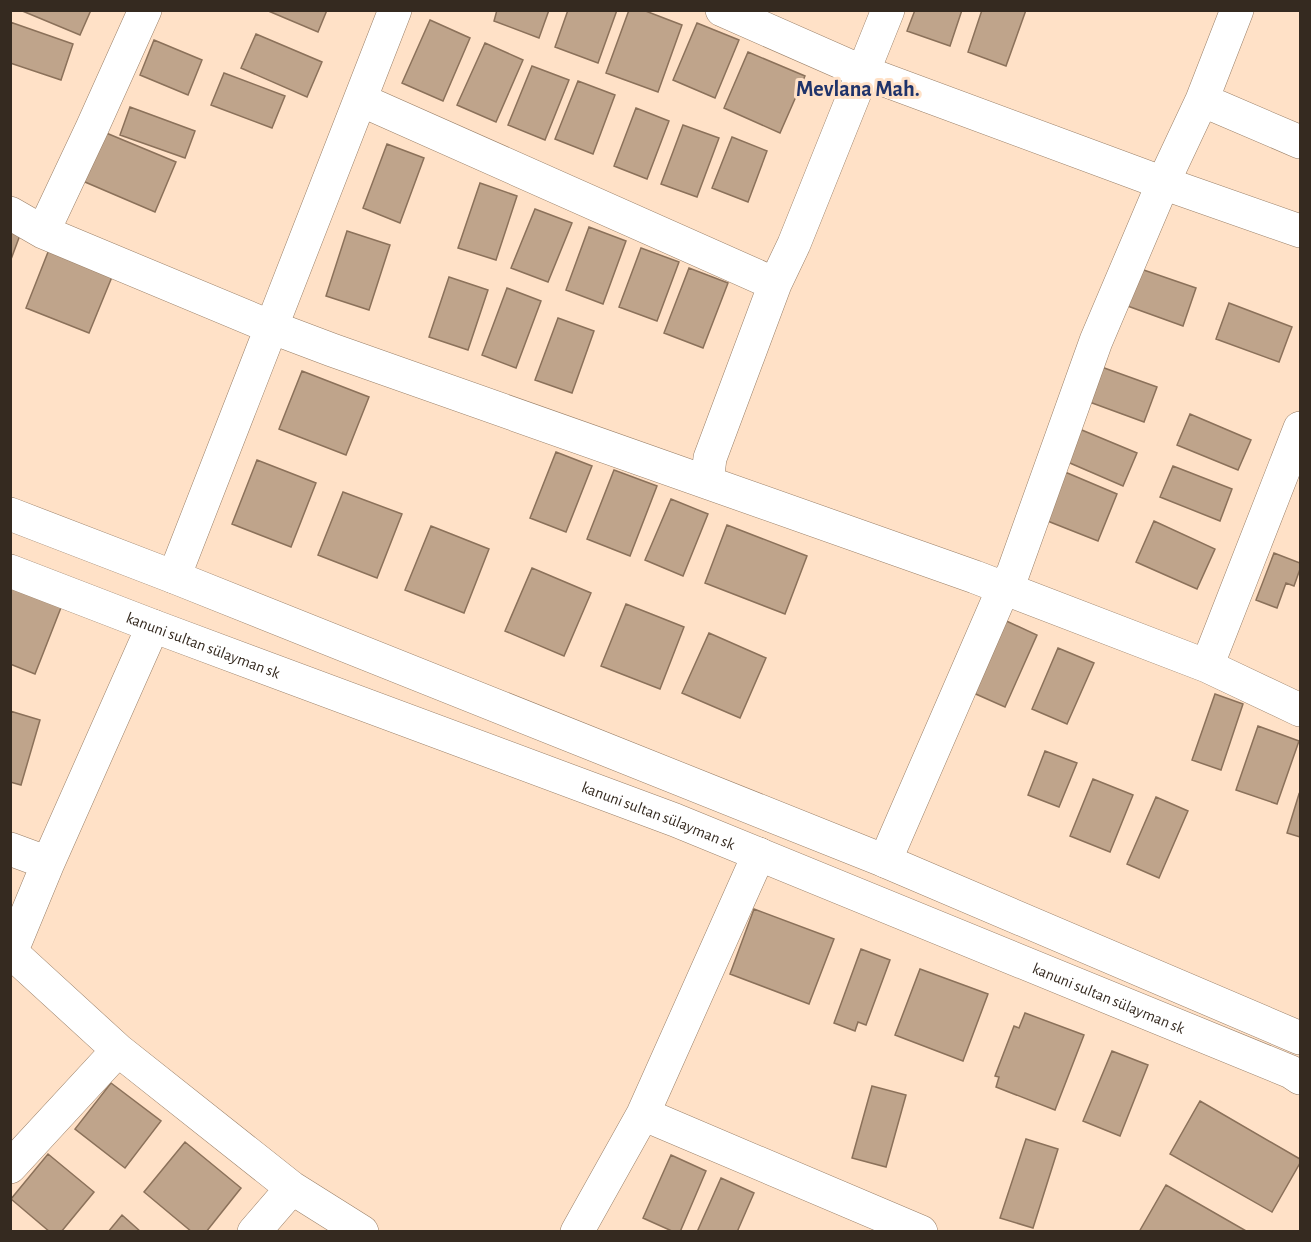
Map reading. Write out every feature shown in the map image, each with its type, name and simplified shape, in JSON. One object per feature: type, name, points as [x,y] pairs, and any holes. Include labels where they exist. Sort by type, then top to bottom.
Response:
[{"type":"street","points":[[43,232],[145,10]]},
{"type":"street","points":[[174,577],[395,10]]},
{"type":"street","points":[[722,10],[863,72],[1300,231]]},
{"type":"street","points":[[707,482],[710,458],[776,284],[888,10]]},
{"type":"street","points":[[885,861],[1003,589],[1013,573],[1096,341],[1163,183],[1202,100],[1238,10]]},
{"type":"street","points":[[361,100],[776,284]]},
{"type":"street","points":[[1202,100],[1300,141]]},
{"type":"street","points":[[10,213],[43,232],[271,327],[964,573],[1207,666],[1300,710]]},
{"type":"street","points":[[1207,666],[1300,428]]},
{"type":"street","points":[[10,514],[174,577],[885,861],[1299,1034]]},
{"type":"street","name":"kanuni sultan sülayman sk","points":[[10,571],[653,812],[1300,1077]]},
{"type":"street","points":[[153,626],[48,863],[11,954],[118,1050],[292,1188],[362,1232]]},
{"type":"street","points":[[10,849],[48,863]]},
{"type":"street","points":[[577,1232],[643,1114],[759,854]]},
{"type":"street","points":[[10,1167],[118,1050]]},
{"type":"street","points":[[643,1114],[921,1232]]},
{"type":"street","points":[[254,1232],[292,1188]]},
{"type":"building","points":[[20,10],[91,10],[80,35]]},
{"type":"building","points":[[266,10],[327,10],[318,32]]},
{"type":"building","points":[[497,10],[549,10],[539,38],[494,21]]},
{"type":"building","points":[[568,10],[617,10],[598,63],[555,47]]},
{"type":"building","points":[[629,10],[643,10],[682,25],[658,92],[606,73]]},
{"type":"building","points":[[915,10],[962,10],[950,46],[907,31]]},
{"type":"building","points":[[982,10],[1026,10],[1006,66],[968,52]]},
{"type":"building","points":[[430,20],[470,38],[443,101],[402,83]]},
{"type":"building","points":[[10,22],[73,44],[61,80],[10,63]]},
{"type":"building","points":[[697,23],[739,40],[715,98],[673,80]]},
{"type":"building","points":[[256,34],[322,62],[307,97],[241,68]]},
{"type":"building","points":[[154,40],[202,60],[188,95],[140,75]]},
{"type":"building","points":[[485,43],[523,60],[496,122],[457,105]]},
{"type":"building","points":[[748,52],[805,76],[780,133],[724,108]]},
{"type":"building","points":[[532,66],[569,80],[545,140],[508,125]]},
{"type":"building","points":[[224,73],[285,96],[272,128],[211,105]]},
{"type":"building","points":[[578,81],[615,95],[593,154],[555,139]]},
{"type":"building","points":[[130,107],[195,131],[185,158],[120,135]]},
{"type":"building","points":[[636,108],[669,121],[647,179],[614,166]]},
{"type":"building","points":[[683,125],[719,138],[697,197],[661,184]]},
{"type":"building","points":[[99,130],[176,162],[155,212],[78,179]]},
{"type":"building","points":[[732,137],[767,151],[748,202],[712,188]]},
{"type":"building","points":[[387,144],[424,158],[400,223],[363,208]]},
{"type":"building","points":[[480,183],[517,196],[496,260],[458,248]]},
{"type":"building","points":[[535,209],[572,223],[548,282],[511,268]]},
{"type":"building","points":[[10,222],[23,227],[10,262]]},
{"type":"building","points":[[589,227],[626,241],[603,304],[566,290]]},
{"type":"building","points":[[347,231],[390,245],[369,310],[326,296]]},
{"type":"building","points":[[50,247],[114,272],[89,333],[26,308]]},
{"type":"building","points":[[641,248],[679,262],[657,321],[619,307]]},
{"type":"building","points":[[1135,267],[1196,288],[1183,326],[1122,304]]},
{"type":"building","points":[[689,268],[728,283],[703,348],[664,333]]},
{"type":"building","points":[[449,277],[488,290],[468,350],[429,337]]},
{"type":"building","points":[[507,288],[541,301],[516,368],[482,355]]},
{"type":"building","points":[[1229,303],[1292,327],[1279,362],[1216,339]]},
{"type":"building","points":[[558,318],[594,331],[572,393],[535,380]]},
{"type":"building","points":[[1096,365],[1157,387],[1144,422],[1084,400]]},
{"type":"building","points":[[302,371],[369,397],[346,455],[279,429]]},
{"type":"building","points":[[1190,414],[1251,440],[1238,470],[1177,445]]},
{"type":"building","points":[[1077,428],[1137,453],[1123,486],[1063,460]]},
{"type":"building","points":[[556,452],[592,466],[566,532],[530,518]]},
{"type":"building","points":[[257,460],[316,483],[291,547],[232,524]]},
{"type":"building","points":[[1173,466],[1232,489],[1220,521],[1160,497]]},
{"type":"building","points":[[614,470],[657,486],[630,556],[587,539]]},
{"type":"building","points":[[1065,472],[1117,494],[1098,541],[1045,520]]},
{"type":"building","points":[[343,492],[402,514],[377,578],[318,555]]},
{"type":"building","points":[[671,499],[708,514],[683,576],[645,560]]},
{"type":"building","points":[[1154,521],[1215,549],[1197,589],[1136,562]]},
{"type":"building","points":[[727,525],[807,556],[785,614],[705,583]]},
{"type":"building","points":[[431,526],[489,549],[464,613],[405,590]]},
{"type":"building","points":[[1274,553],[1300,563],[1294,586],[1286,583],[1277,608],[1256,600]]},
{"type":"building","points":[[532,568],[591,593],[564,656],[505,631]]},
{"type":"building","points":[[10,579],[64,600],[35,674],[10,664]]},
{"type":"building","points":[[626,604],[684,627],[660,689],[601,666]]},
{"type":"building","points":[[1002,619],[1037,635],[1005,707],[969,691]]},
{"type":"building","points":[[709,633],[766,658],[740,718],[682,693]]},
{"type":"building","points":[[1058,648],[1094,663],[1067,724],[1032,709]]},
{"type":"building","points":[[1215,694],[1243,704],[1221,770],[1192,760]]},
{"type":"building","points":[[10,711],[40,720],[21,785],[10,782]]},
{"type":"building","points":[[1258,726],[1299,741],[1277,804],[1236,790]]},
{"type":"building","points":[[1045,751],[1077,763],[1059,807],[1028,795]]},
{"type":"building","points":[[1093,779],[1133,795],[1110,852],[1070,836]]},
{"type":"building","points":[[1300,795],[1300,837],[1287,833]]},
{"type":"building","points":[[1156,797],[1188,811],[1159,878],[1127,864]]},
{"type":"building","points":[[754,909],[834,939],[809,1004],[730,974]]},
{"type":"building","points":[[861,949],[890,960],[866,1025],[858,1022],[855,1031],[834,1023]]},
{"type":"building","points":[[920,969],[988,994],[963,1061],[895,1035]]},
{"type":"building","points":[[1025,1013],[1084,1035],[1055,1110],[996,1087],[999,1077],[995,1076],[1014,1026],[1019,1028]]},
{"type":"building","points":[[1112,1051],[1148,1065],[1120,1136],[1083,1121]]},
{"type":"building","points":[[111,1083],[161,1121],[125,1168],[75,1129]]},
{"type":"building","points":[[872,1086],[906,1095],[886,1167],[852,1158]]},
{"type":"building","points":[[1200,1101],[1300,1159],[1300,1163],[1272,1212],[1170,1154]]},
{"type":"building","points":[[1026,1139],[1058,1149],[1033,1228],[1000,1218]]},
{"type":"building","points":[[185,1142],[241,1188],[206,1232],[192,1232],[144,1192]]},
{"type":"building","points":[[48,1154],[94,1192],[61,1232],[50,1232],[11,1199]]},
{"type":"building","points":[[671,1155],[706,1171],[680,1232],[674,1232],[643,1218]]},
{"type":"building","points":[[721,1178],[754,1193],[737,1232],[697,1232]]},
{"type":"building","points":[[1166,1185],[1248,1232],[1139,1232]]},
{"type":"building","points":[[122,1215],[141,1232],[108,1232]]},
{"type":"district","name":"Mevlana Mah.","points":[[858,88]]}]
